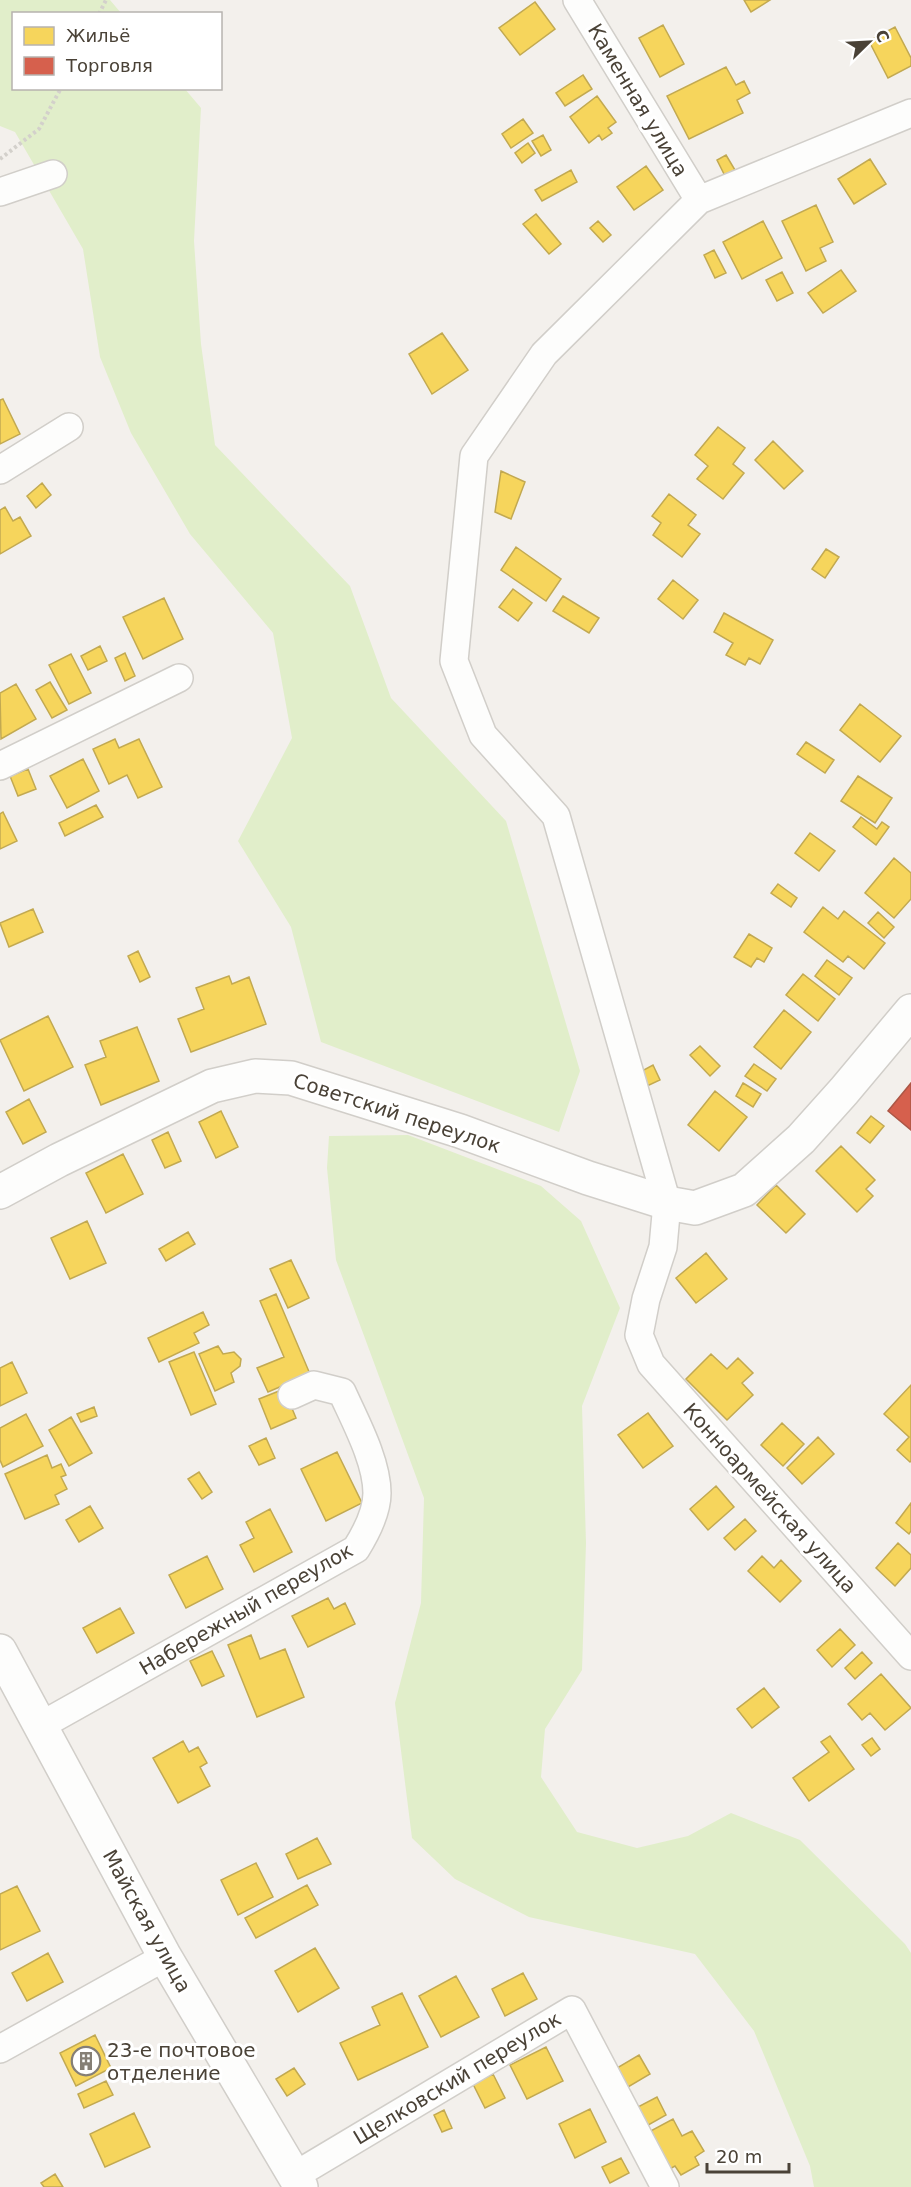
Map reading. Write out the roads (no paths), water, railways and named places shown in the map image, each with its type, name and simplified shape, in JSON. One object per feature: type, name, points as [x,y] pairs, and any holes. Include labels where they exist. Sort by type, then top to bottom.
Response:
[{"type":"street","name":"Каменная улица","points":[[578,0],[699,200]]},
{"type":"street","points":[[667,1203],[556,816],[483,735],[454,662],[474,456],[544,354],[699,200],[911,113]]},
{"type":"street","points":[[0,192],[53,174]]},
{"type":"street","points":[[0,470],[69,427]]},
{"type":"street","points":[[0,766],[179,678]]},
{"type":"street","name":"Советский переулок","points":[[0,1192],[59,1160],[213,1086],[255,1076],[291,1078],[460,1131],[588,1178],[667,1203],[695,1208],[744,1190],[801,1139],[911,1011]]},
{"type":"street","name":"Конноармейская улица","points":[[667,1203],[663,1246],[646,1299],[639,1335],[651,1364],[911,1656]]},
{"type":"street","name":"Набережный переулок","points":[[40,1726],[356,1548],[368,1530],[377,1493],[369,1453],[342,1392],[314,1385],[292,1395]]},
{"type":"street","name":"Майская улица","points":[[0,1651],[165,1957],[297,2181]]},
{"type":"street","points":[[0,2049],[165,1957]]},
{"type":"street","name":"Щелковский переулок","points":[[297,2181],[572,2010],[665,2187]]},
{"type":"place","name":"23-е почтовое отделение","points":[[86,2061]]}]
